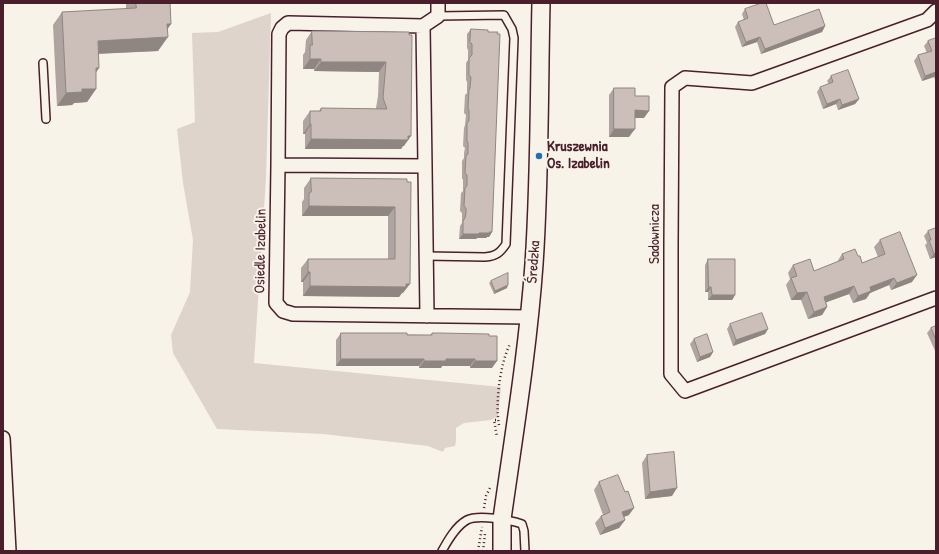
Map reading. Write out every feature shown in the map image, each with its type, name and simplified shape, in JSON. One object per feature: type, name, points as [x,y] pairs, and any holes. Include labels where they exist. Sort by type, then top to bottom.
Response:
[{"type":"street","name":"Średzka","points":[[494,551],[491,518],[530,317],[538,180],[541,3]]},
{"type":"street","points":[[426,316],[423,26],[438,9]]},
{"type":"street","name":"Sadownicza","points":[[936,11],[927,20],[752,83],[685,78],[672,87],[671,374],[685,391],[936,298]]},
{"type":"street","name":"Osiedle Izabelin","points":[[423,26],[288,23],[282,28],[279,34],[276,303],[284,311],[293,314],[530,317]]},
{"type":"street","points":[[278,165],[425,166]]},
{"type":"street","points":[[3,438],[9,551]]},
{"type":"street","name":"Średzka","points":[[491,518],[502,551]]},
{"type":"lane","points":[[426,256],[485,258],[494,256],[502,250],[506,244],[514,38],[512,29],[504,15],[438,9]]},
{"type":"lane","points":[[43,63],[46,119]]},
{"type":"lane","points":[[442,551],[457,529],[467,520],[475,518],[491,518],[514,521],[522,524],[524,531],[525,551]]},
{"type":"path","points":[[500,430],[497,415],[497,403],[502,366],[504,357],[513,339]]},
{"type":"path","points":[[496,420],[494,420],[497,442]]},
{"type":"path","points":[[483,551],[491,518],[486,496],[491,486]]},
{"type":"path","points":[[478,551],[491,518]]},
{"type":"shaded area","points":[[271,13],[266,178],[254,363],[501,387],[498,416],[491,420],[464,423],[456,428],[455,446],[445,448],[443,452],[428,446],[323,434],[217,429],[173,353],[171,335],[190,292],[193,240],[183,183],[177,129],[195,122],[192,33],[218,32]]},
{"type":"building","points":[[136,3],[170,3],[171,24],[167,24],[168,37],[98,41],[99,68],[96,68],[96,89],[82,89],[82,92],[66,93],[62,12],[136,8]]},
{"type":"building","points":[[766,3],[774,25],[819,9],[825,26],[765,49],[760,37],[746,42],[738,22],[748,18],[745,9]]},
{"type":"building","points":[[471,29],[488,30],[488,32],[498,32],[497,34],[500,34],[492,232],[463,234],[463,221],[466,213],[466,208],[464,206],[465,188],[467,186],[467,175],[465,173],[466,156],[468,154],[467,123],[469,121],[468,108],[471,77],[469,75],[469,58],[472,55],[472,44],[470,42]]},
{"type":"building","points":[[312,31],[409,32],[409,35],[412,35],[411,136],[408,136],[408,140],[311,139],[310,111],[321,111],[321,108],[387,109],[383,98],[386,62],[321,62],[321,59],[310,59]]},
{"type":"building","points":[[936,38],[936,72],[925,76],[918,55],[932,51],[928,41]]},
{"type":"building","points":[[848,70],[859,99],[842,105],[840,99],[827,104],[820,87],[833,82],[831,76]]},
{"type":"building","points":[[614,88],[635,88],[635,96],[649,96],[649,111],[635,110],[635,129],[614,129]]},
{"type":"building","points":[[311,178],[407,179],[407,182],[411,182],[410,284],[406,284],[406,287],[310,286],[308,259],[395,259],[395,207],[309,206]]},
{"type":"building","points":[[936,228],[936,253],[934,254],[929,240],[931,240],[928,231]]},
{"type":"building","points":[[900,232],[917,275],[897,283],[894,278],[870,287],[871,291],[858,296],[854,286],[824,297],[827,307],[814,312],[807,292],[797,293],[791,278],[797,276],[793,265],[810,259],[814,271],[844,259],[842,254],[855,249],[858,256],[860,256],[862,263],[885,254],[880,240]]},
{"type":"building","points":[[708,259],[735,259],[735,295],[712,295],[711,287],[709,287]]},
{"type":"building","points":[[508,273],[508,285],[495,291],[491,281]]},
{"type":"building","points":[[762,313],[768,329],[736,340],[730,324]]},
{"type":"building","points":[[936,326],[936,340],[931,328]]},
{"type":"building","points":[[341,333],[407,333],[407,335],[432,335],[432,333],[489,334],[489,336],[497,336],[497,361],[475,361],[475,359],[424,361],[424,359],[341,359]]},
{"type":"building","points":[[707,334],[713,352],[700,357],[694,339]]},
{"type":"building","points":[[674,452],[677,488],[650,492],[647,455]]},
{"type":"building","points":[[618,475],[625,492],[628,491],[634,508],[622,512],[625,520],[605,528],[601,516],[610,512],[599,482]]},
{"type":"place","name":"Kruszewnia Os. Izabelin","points":[[539,156]]}]
